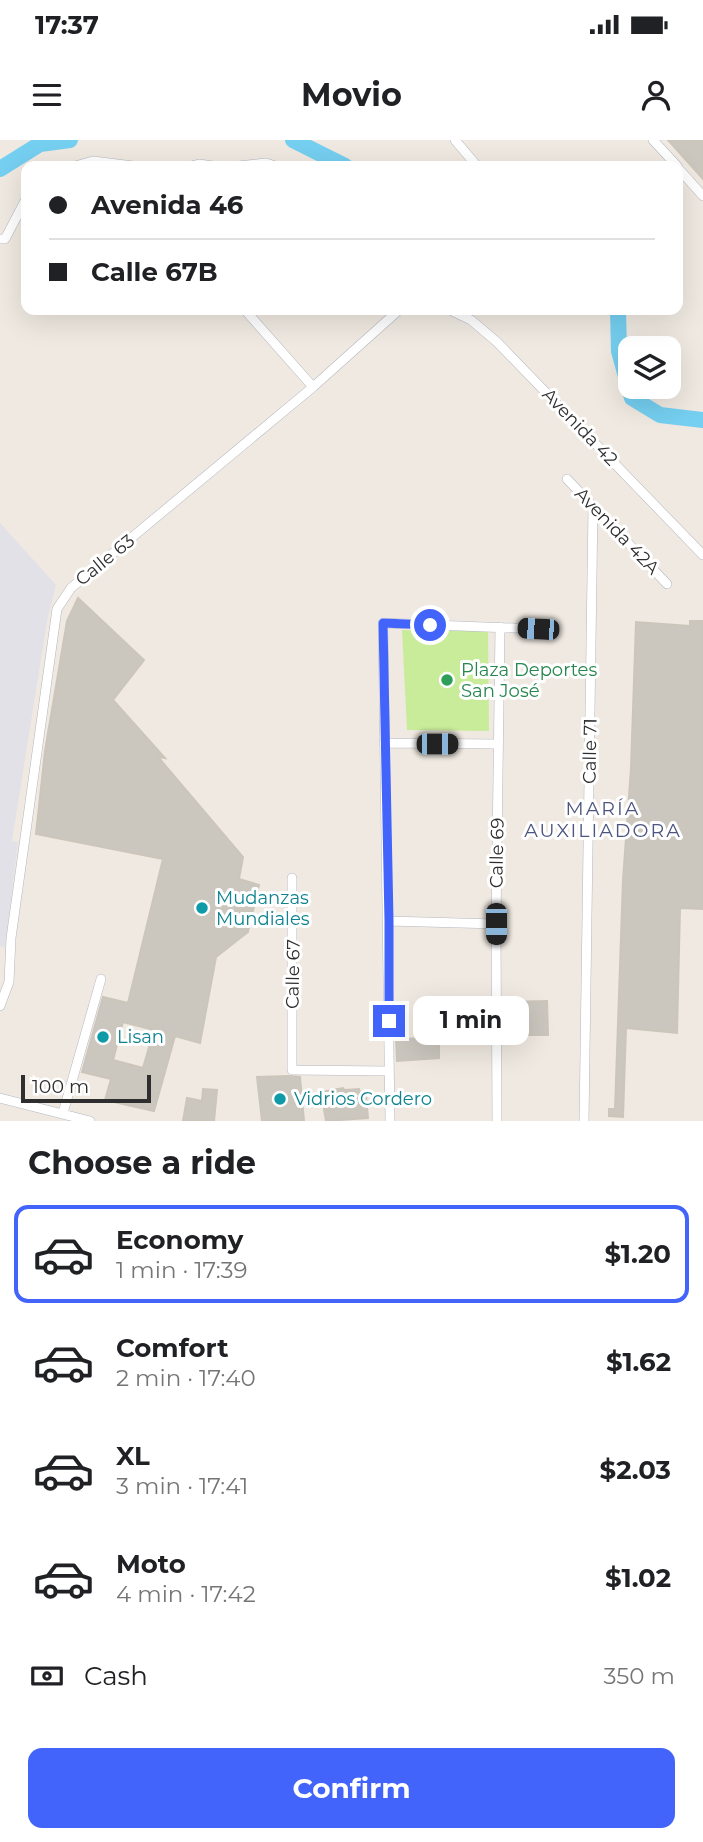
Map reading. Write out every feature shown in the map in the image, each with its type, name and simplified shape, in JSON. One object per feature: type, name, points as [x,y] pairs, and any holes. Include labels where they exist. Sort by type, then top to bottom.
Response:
[{"type":"street","points":[[455,140],[473,161]]},
{"type":"street","points":[[653,140],[672,161]]},
{"type":"street","points":[[683,174],[703,196]]},
{"type":"street","points":[[0,239],[5,239],[21,209]]},
{"type":"street","points":[[249,315],[313,387]]},
{"type":"street","name":"Calle 63","points":[[0,1006],[9,982],[11,937],[57,609],[71,588],[313,387],[393,315]]},
{"type":"street","name":"Avenida 42","points":[[460,315],[471,320],[497,342],[703,555]]},
{"type":"street","name":"Avenida 42A","points":[[567,479],[667,584]]},
{"type":"street","name":"Calle 71","points":[[584,1121],[593,507]]},
{"type":"street","points":[[390,1121],[383,623],[538,629]]},
{"type":"street","name":"Calle 69","points":[[497,1121],[499,627]]},
{"type":"street","points":[[384,743],[498,744]]},
{"type":"street","name":"Calle 67","points":[[292,878],[292,1070],[388,1071]]},
{"type":"street","points":[[389,921],[496,924]]},
{"type":"street","points":[[63,1113],[101,979]]},
{"type":"street","points":[[0,1098],[90,1121]]},
{"type":"shaded area","points":[[0,523],[56,585],[47,621],[12,841],[18,842],[5,948],[0,946]]},
{"type":"green space","name":"Plaza Deportes San José","points":[[402,630],[488,631],[489,731],[407,730]]},
{"type":"building","points":[[668,140],[703,140],[703,179]]},
{"type":"building","name":"Mudanzas Mundiales","points":[[78,598],[144,660],[113,700],[165,758],[158,757],[243,857],[239,879],[259,885],[248,932],[216,957],[200,1043],[175,1036],[154,1111],[105,1100],[111,1079],[82,1072],[103,997],[128,1003],[163,859],[36,834],[45,751],[67,621]],"holes":[[[123,1022],[154,1030],[143,1068],[113,1060]]]},
{"type":"building","points":[[690,621],[703,621],[703,909],[680,908],[677,1033],[626,1028],[623,1117],[609,1116],[609,1109],[615,1109],[636,622],[690,626]]},
{"type":"building","points":[[547,1001],[548,1035],[508,1035],[508,1002]]},
{"type":"building","points":[[439,1038],[439,1058],[397,1061],[396,1039]]},
{"type":"building","name":"Vidrios Cordero","points":[[257,1077],[300,1077],[304,1121],[262,1121]]},
{"type":"building","points":[[343,1088],[359,1089],[361,1097],[366,1096],[368,1118],[326,1121],[321,1092]]},
{"type":"building","points":[[203,1089],[217,1090],[214,1121],[183,1121],[187,1098],[202,1101]]},
{"type":"waterway","points":[[0,169],[40,144],[70,140]]},
{"type":"waterway","points":[[293,140],[335,161]]},
{"type":"waterway","points":[[618,315],[619,351],[632,398],[660,415],[703,420]]},
{"type":"place","name":"Plaza Deportes San José","points":[[447,680]]},
{"type":"place","name":"Mudanzas Mundiales","points":[[202,908]]},
{"type":"place","name":"Lisan","points":[[103,1037]]},
{"type":"place","name":"Vidrios Cordero","points":[[280,1099]]},
{"type":"district","name":"MARÍA AUXILIADORA","points":[[603,819]]},
{"type":"route","points":[[389,1021],[383,623],[430,625]]}]
